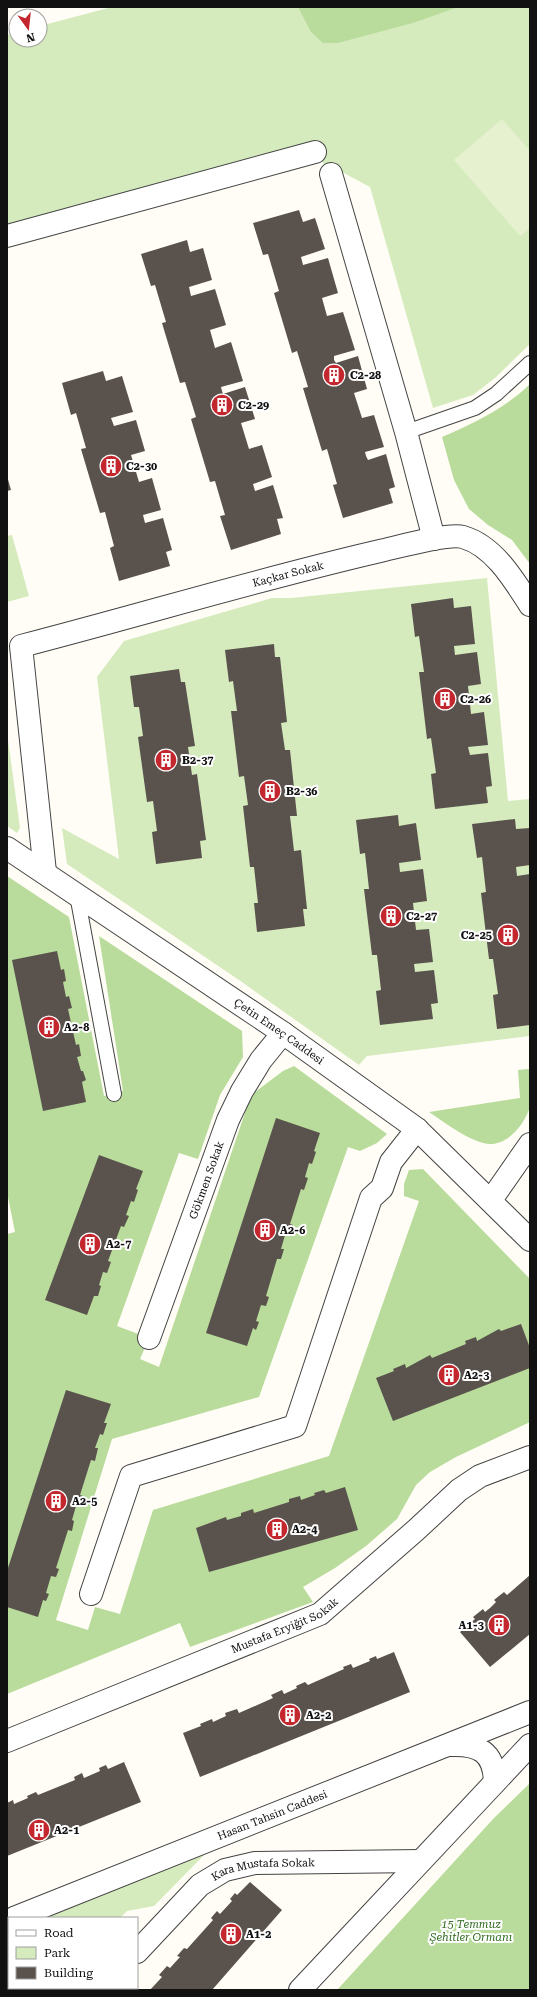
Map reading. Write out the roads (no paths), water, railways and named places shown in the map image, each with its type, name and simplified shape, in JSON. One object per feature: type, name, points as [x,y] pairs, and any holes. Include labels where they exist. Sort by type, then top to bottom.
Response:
[{"type":"street","points":[[7,236],[315,152]]},
{"type":"street","points":[[331,174],[406,432],[434,539]]},
{"type":"street","name":"Kaçkar Sokak","points":[[45,872],[21,646],[328,563],[434,539],[462,537],[480,546],[500,563],[530,605]]},
{"type":"street","name":"Çetin Emeç Caddesi","points":[[7,848],[45,872],[283,1033],[417,1129],[491,1200],[530,1240]]},
{"type":"street","name":"Gökmen Sokak","points":[[149,1338],[228,1120],[242,1091],[261,1060],[283,1033]]},
{"type":"street","points":[[91,1594],[131,1476],[295,1426],[371,1198],[382,1188],[391,1162],[417,1129]]},
{"type":"street","points":[[491,1200],[530,1144]]},
{"type":"street","name":"Mustafa Eryiğit Sokak","points":[[7,1741],[320,1614],[416,1530],[459,1490],[480,1476],[530,1457]]},
{"type":"street","name":"Hasan Tahsin Caddesi","points":[[17,1917],[530,1712]]},
{"type":"street","points":[[448,1745],[468,1744],[480,1749],[495,1767],[495,1782]]},
{"type":"street","points":[[300,1990],[530,1744]]},
{"type":"street","name":"Kara Mustafa Sokak","points":[[138,1951],[200,1886],[225,1870],[255,1863],[420,1861]]},
{"type":"lane","points":[[406,432],[475,408],[496,394],[530,363]]},
{"type":"lane","points":[[77,895],[114,1094]]},
{"type":"place","name":"C2-28","points":[[334,375]]},
{"type":"place","name":"C2-29","points":[[222,405]]},
{"type":"place","name":"C2-30","points":[[111,466]]},
{"type":"place","name":"C2-26","points":[[445,699]]},
{"type":"place","name":"B2-37","points":[[166,760]]},
{"type":"place","name":"B2-36","points":[[270,791]]},
{"type":"place","name":"C2-27","points":[[391,916]]},
{"type":"place","name":"C2-25","points":[[508,935]]},
{"type":"place","name":"A2-8","points":[[49,1027]]},
{"type":"place","name":"A2-6","points":[[265,1230]]},
{"type":"place","name":"A2-7","points":[[90,1244]]},
{"type":"place","name":"A2-3","points":[[449,1375]]},
{"type":"place","name":"A2-5","points":[[56,1501]]},
{"type":"place","name":"A2-4","points":[[277,1529]]},
{"type":"place","name":"A1-3","points":[[499,1625]]},
{"type":"place","name":"A2-2","points":[[290,1715]]},
{"type":"place","name":"A2-1","points":[[39,1830]]},
{"type":"place","name":"A1-2","points":[[231,1934]]},
{"type":"park label","name":"15 Temmuz Şehitler Ormanı","points":[[471,1930]]}]
